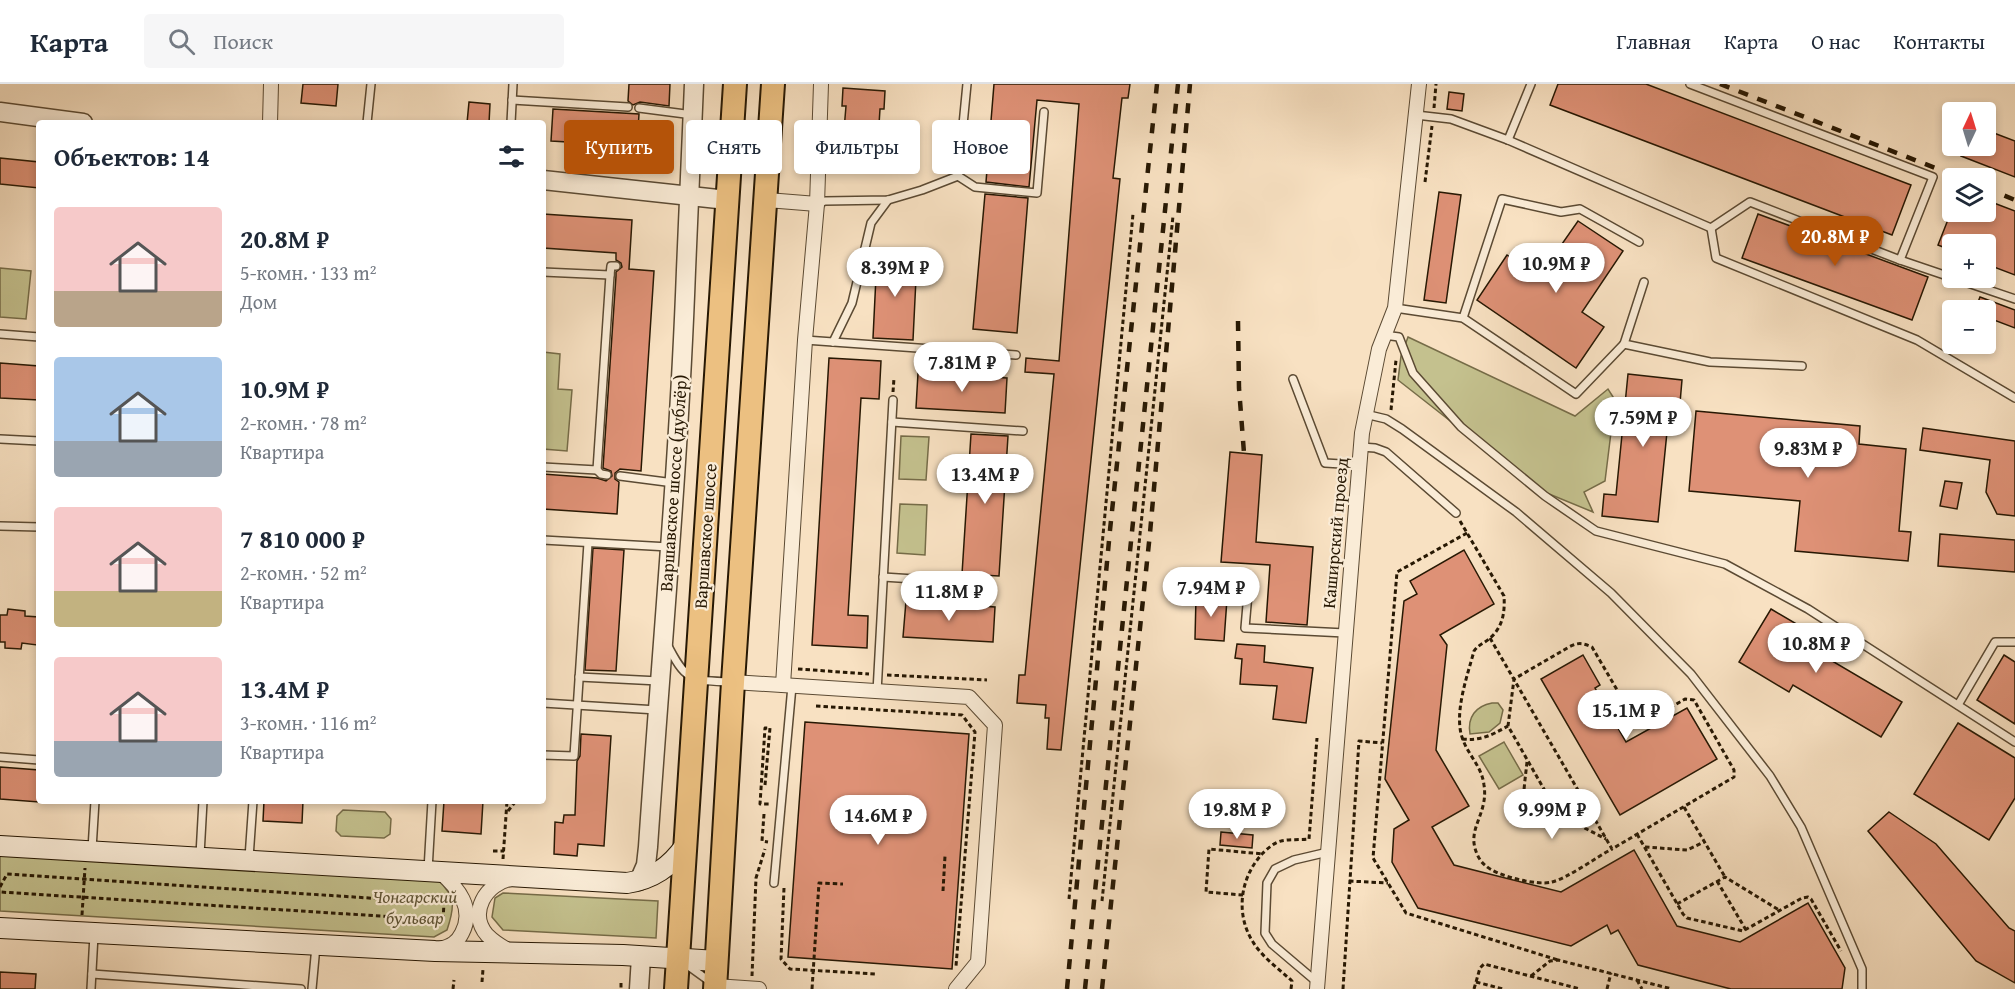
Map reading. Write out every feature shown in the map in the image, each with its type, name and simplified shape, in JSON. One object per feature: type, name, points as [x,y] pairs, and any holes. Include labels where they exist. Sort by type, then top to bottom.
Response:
[{"type":"main road","name":"Варшавское шоссе","points":[[676,989],[735,84]]},
{"type":"main road","points":[[715,987],[773,84]]},
{"type":"main road","points":[[0,846],[627,883],[659,873],[674,862],[685,846]]},
{"type":"main road","points":[[0,928],[435,951],[717,961]]},
{"type":"street","points":[[270,120],[271,84]]},
{"type":"street","name":"Варшавское шоссе (дублёр)","points":[[639,881],[646,865],[648,847],[664,636],[686,270],[694,84]]},
{"type":"street","points":[[787,686],[805,340],[817,204],[821,84]]},
{"type":"street","name":"Каширский проезд","points":[[1318,986],[1360,447],[1365,414],[1384,335],[1395,309],[1419,84]]},
{"type":"street","points":[[0,112],[55,120]]},
{"type":"street","points":[[546,180],[727,200]]},
{"type":"street","points":[[767,200],[817,204]]},
{"type":"street","points":[[733,682],[969,698],[995,725],[978,962],[956,989]]},
{"type":"street","points":[[434,871],[453,883],[467,908],[466,924],[458,941],[435,951]]},
{"type":"street","points":[[513,954],[486,934],[480,919],[480,904],[488,890],[500,880],[516,878]]},
{"type":"street","points":[[639,989],[641,957]]},
{"type":"street","points":[[715,987],[759,989]]},
{"type":"lane","points":[[367,120],[371,84]]},
{"type":"lane","points":[[511,120],[513,84]]},
{"type":"lane","points":[[958,176],[967,84]]},
{"type":"lane","points":[[1508,140],[1530,84]]},
{"type":"lane","points":[[1690,84],[1934,177],[1900,260]]},
{"type":"lane","points":[[512,99],[628,107]]},
{"type":"lane","points":[[639,108],[693,115]]},
{"type":"lane","points":[[958,176],[975,187],[1037,193],[1044,112]]},
{"type":"lane","points":[[1416,115],[1451,119],[1508,140],[1711,228]]},
{"type":"lane","points":[[817,204],[825,201],[888,200],[958,176]]},
{"type":"lane","points":[[1464,318],[1502,199],[1561,212],[1580,208],[1639,242]]},
{"type":"lane","points":[[833,342],[852,303],[871,223],[888,200]]},
{"type":"lane","points":[[1711,228],[1750,202],[1900,260],[2015,299]]},
{"type":"lane","points":[[1711,228],[1716,258],[1917,340],[2015,398]]},
{"type":"lane","points":[[597,470],[610,266],[616,266]]},
{"type":"lane","points":[[546,272],[610,275]]},
{"type":"lane","points":[[1395,309],[1464,318],[1576,394],[1624,344],[1644,282]]},
{"type":"lane","points":[[0,334],[36,337]]},
{"type":"lane","points":[[1384,335],[1399,337],[1413,373],[1461,428],[1545,496],[1596,531],[1725,564],[1808,609],[2015,742]]},
{"type":"lane","points":[[805,340],[1016,355]]},
{"type":"lane","points":[[1624,344],[1710,362],[1802,366]]},
{"type":"lane","points":[[1293,379],[1326,463],[1358,465]]},
{"type":"lane","points":[[877,692],[893,399]]},
{"type":"lane","points":[[1365,414],[1386,419],[1402,429],[1516,512],[1611,593],[1691,674],[1770,776],[1801,826],[1862,969],[1862,989]]},
{"type":"lane","points":[[891,422],[1023,431]]},
{"type":"lane","points":[[0,439],[36,441]]},
{"type":"lane","points":[[1360,447],[1375,448],[1386,452],[1456,513]]},
{"type":"lane","points":[[546,467],[597,470],[607,475]]},
{"type":"lane","points":[[620,476],[674,483]]},
{"type":"lane","points":[[0,526],[36,527]]},
{"type":"lane","points":[[546,540],[669,547]]},
{"type":"lane","points":[[546,755],[574,756],[588,543]]},
{"type":"lane","points":[[883,577],[977,583]]},
{"type":"lane","points":[[1249,582],[1245,628],[1345,633]]},
{"type":"lane","points":[[664,636],[678,666],[695,680],[733,682]]},
{"type":"lane","points":[[1958,705],[1995,642],[2015,642]]},
{"type":"lane","points":[[579,677],[659,681]]},
{"type":"lane","points":[[774,884],[787,686]]},
{"type":"lane","points":[[546,703],[657,710]]},
{"type":"lane","points":[[0,758],[36,760]]},
{"type":"lane","points":[[89,851],[95,804]]},
{"type":"lane","points":[[200,858],[203,804]]},
{"type":"lane","points":[[249,860],[253,804]]},
{"type":"lane","points":[[432,804],[434,871]]},
{"type":"lane","points":[[1318,986],[1268,940],[1264,924],[1266,883],[1275,869],[1294,860],[1328,852]]},
{"type":"lane","points":[[88,933],[92,974],[91,989]]},
{"type":"lane","points":[[312,989],[316,943]]},
{"type":"lane","points":[[677,958],[715,987]]},
{"type":"lane","points":[[92,974],[301,989]]},
{"type":"path","points":[[1069,899],[1133,214]]},
{"type":"path","points":[[1102,901],[1173,216]]},
{"type":"path","points":[[1456,513],[1504,596],[1503,619],[1490,638],[1474,651],[1459,713],[1462,739],[1483,778],[1484,807],[1474,838],[1477,854],[1486,867],[1497,873],[1544,883],[1556,880],[1731,780],[1735,774],[1694,700],[1685,699],[1641,725],[1637,724],[1592,647],[1584,643],[1577,643],[1569,647],[1514,679]]},
{"type":"path","points":[[1467,533],[1397,572],[1372,858],[1406,913],[1558,960],[1672,989]]},
{"type":"path","points":[[1490,638],[1612,849]]},
{"type":"path","points":[[1514,679],[1508,726],[1527,760],[1557,812],[1563,818],[1606,839]]},
{"type":"path","points":[[816,706],[962,715],[975,732],[956,968]]},
{"type":"path","points":[[1462,739],[1489,737],[1508,726]]},
{"type":"path","points":[[751,973],[756,878],[767,842],[770,804],[760,804],[765,728],[770,728],[765,785]]},
{"type":"path","points":[[1244,885],[1249,872],[1263,854],[1280,841],[1309,839],[1317,738]]},
{"type":"path","points":[[1342,989],[1359,741],[1382,743]]},
{"type":"path","points":[[1527,760],[1524,808],[1536,818],[1544,819],[1557,812]]},
{"type":"path","points":[[503,860],[507,804]]},
{"type":"path","points":[[506,812],[513,804]]},
{"type":"path","points":[[1684,807],[1725,877],[1779,911]]},
{"type":"path","points":[[764,814],[762,841],[777,842]]},
{"type":"path","points":[[1637,834],[1683,914],[1691,919],[1738,932],[1808,897],[1846,960]]},
{"type":"path","points":[[1645,847],[1687,850],[1704,842]]},
{"type":"path","points":[[1243,895],[1206,892],[1209,849],[1263,854]]},
{"type":"path","points":[[88,933],[83,897],[89,851]]},
{"type":"path","points":[[493,851],[504,851]]},
{"type":"path","points":[[943,891],[945,856]]},
{"type":"path","points":[[7,874],[444,903],[443,920],[83,897],[0,889],[7,874]]},
{"type":"path","points":[[1677,904],[1725,877]]},
{"type":"path","points":[[1349,881],[1388,883]]},
{"type":"path","points":[[1718,881],[1746,930]]},
{"type":"path","points":[[784,882],[781,959],[790,969],[876,974]]},
{"type":"path","points":[[812,989],[819,883],[843,884]]},
{"type":"path","points":[[1531,976],[1550,961],[1558,960]]},
{"type":"path","points":[[1474,989],[1480,968],[1484,964],[1580,989]]},
{"type":"path","points":[[482,982],[483,967]]},
{"type":"path","points":[[1607,989],[1611,973]]},
{"type":"path","points":[[453,989],[454,980]]},
{"type":"path","points":[[1637,980],[1642,989]]},
{"type":"path","points":[[1476,982],[1503,989]]},
{"type":"path","points":[[620,989],[621,983]]},
{"type":"green space","points":[[0,268],[31,271],[26,319],[0,317]]},
{"type":"green space","points":[[1408,337],[1575,416],[1608,389],[1615,400],[1605,481],[1584,492],[1593,512],[1537,489],[1398,380],[1401,356]]},
{"type":"green space","points":[[546,352],[560,354],[558,389],[572,390],[567,451],[546,449]]},
{"type":"green space","points":[[901,436],[929,437],[926,480],[899,479]]},
{"type":"green space","points":[[900,504],[927,505],[925,555],[897,553]]},
{"type":"green space","points":[[1498,703],[1503,710],[1500,723],[1489,732],[1470,734],[1470,722],[1474,713],[1486,704]]},
{"type":"green space","points":[[1504,742],[1523,775],[1499,789],[1479,756]]},
{"type":"green space","points":[[1531,791],[1540,791],[1553,811],[1551,815],[1540,816],[1529,809],[1527,794]]},
{"type":"green space","points":[[343,810],[385,812],[391,819],[390,834],[384,838],[341,836],[336,831],[337,816]]},
{"type":"green space","name":"Чонгарский бульвар","points":[[0,855],[437,879],[448,891],[452,908],[447,930],[434,937],[0,911]]},
{"type":"green space","points":[[503,893],[658,901],[656,938],[503,930],[492,917],[495,898]]},
{"type":"building","points":[[303,84],[338,84],[336,106],[301,103]]},
{"type":"building","points":[[629,84],[670,84],[669,106],[640,102],[633,105],[628,101]]},
{"type":"building","points":[[994,84],[1130,84],[1128,98],[1122,98],[1113,178],[1120,179],[1061,750],[1047,749],[1049,718],[1045,718],[1046,705],[1017,703],[1019,675],[1025,675],[1054,374],[1025,372],[1026,358],[1059,361],[1079,104],[1037,100],[1029,187],[986,182],[987,174],[1030,174],[1030,120],[991,120]]},
{"type":"building","points":[[1558,84],[1646,84],[1911,185],[1892,235],[1550,105]]},
{"type":"building","points":[[843,88],[885,91],[884,109],[880,109],[879,120],[845,120],[846,106],[842,106]]},
{"type":"building","points":[[1449,92],[1464,94],[1462,111],[1447,109]]},
{"type":"building","points":[[469,102],[490,104],[489,120],[467,120]]},
{"type":"building","points":[[553,109],[639,114],[639,120],[564,120],[564,142],[551,141]]},
{"type":"building","points":[[1996,134],[2015,141],[2015,177],[1961,156],[1996,156]]},
{"type":"building","points":[[0,158],[36,162],[36,188],[0,184]]},
{"type":"building","points":[[1439,192],[1461,195],[1446,303],[1424,300]]},
{"type":"building","points":[[985,194],[1028,198],[1017,333],[973,329]]},
{"type":"building","points":[[1996,204],[2015,211],[2015,275],[1996,268],[1996,234],[1942,234],[1947,222],[1996,222]]},
{"type":"building","points":[[546,214],[632,220],[629,269],[654,271],[641,471],[620,469],[615,473],[615,479],[619,482],[617,514],[546,509],[546,474],[597,478],[606,481],[612,476],[611,471],[603,468],[616,272],[622,267],[621,263],[616,260],[616,253],[546,248]]},
{"type":"building","points":[[1758,214],[1928,277],[1912,320],[1742,258]]},
{"type":"building","points":[[1578,221],[1623,251],[1582,312],[1604,327],[1576,368],[1477,300],[1507,255],[1539,277]]},
{"type":"building","points":[[1942,235],[1942,247],[1938,245]]},
{"type":"building","points":[[877,256],[917,258],[913,340],[873,338]]},
{"type":"building","points":[[1996,303],[2015,310],[2015,328],[1996,321]]},
{"type":"building","points":[[829,358],[881,361],[879,399],[861,398],[848,615],[868,616],[867,648],[812,645]]},
{"type":"building","points":[[0,363],[36,366],[36,400],[0,398]]},
{"type":"building","points":[[918,373],[1007,378],[1005,413],[916,408]]},
{"type":"building","points":[[1628,374],[1682,380],[1680,403],[1670,402],[1658,522],[1602,516],[1604,494],[1616,495]]},
{"type":"building","points":[[1696,411],[1860,426],[1859,444],[1906,449],[1899,531],[1911,532],[1908,561],[1795,551],[1800,501],[1689,491]]},
{"type":"building","points":[[1923,428],[2015,441],[2015,516],[1997,514],[1986,492],[1990,460],[1920,450]]},
{"type":"building","points":[[971,434],[1008,436],[999,576],[962,574]]},
{"type":"building","points":[[1230,452],[1262,455],[1256,542],[1313,547],[1307,625],[1266,622],[1270,565],[1221,562]]},
{"type":"building","points":[[1945,481],[1962,483],[1957,509],[1940,506]]},
{"type":"building","points":[[1940,534],[2015,540],[2015,572],[1938,566]]},
{"type":"building","points":[[593,548],[624,550],[616,671],[585,670]]},
{"type":"building","points":[[1464,550],[1494,604],[1440,635],[1447,645],[1436,750],[1469,806],[1432,827],[1454,865],[1561,892],[1634,850],[1677,926],[1740,942],[1808,903],[1845,968],[1842,989],[1731,989],[1638,965],[1618,930],[1611,934],[1607,925],[1571,946],[1418,908],[1392,862],[1394,829],[1409,820],[1385,779],[1404,601],[1417,594],[1410,581]]},
{"type":"building","points":[[1205,593],[1220,594],[1220,599],[1227,599],[1224,641],[1195,639],[1196,597],[1205,598]]},
{"type":"building","points":[[906,601],[995,607],[993,642],[903,637]]},
{"type":"building","points":[[8,609],[25,611],[25,616],[36,617],[36,645],[22,643],[21,649],[5,648],[5,642],[0,642],[0,615],[7,615]]},
{"type":"building","points":[[1771,609],[1817,636],[1810,648],[1902,702],[1881,737],[1793,685],[1789,692],[1739,662]]},
{"type":"building","points":[[1237,644],[1265,646],[1264,662],[1313,668],[1306,723],[1273,719],[1277,686],[1240,684],[1242,659],[1235,658]]},
{"type":"building","points":[[1583,655],[1600,685],[1595,688],[1626,742],[1687,708],[1717,759],[1620,815],[1541,679]]},
{"type":"building","points":[[2004,655],[2015,662],[2015,724],[1977,700]]},
{"type":"building","points":[[805,722],[969,734],[952,969],[788,957]]},
{"type":"building","points":[[1958,723],[2015,758],[2015,798],[1989,840],[1914,794]]},
{"type":"building","points":[[581,734],[611,736],[604,846],[578,844],[577,856],[554,854],[555,822],[563,823],[564,815],[575,815],[577,761],[580,756]]},
{"type":"building","points":[[0,767],[36,770],[36,802],[0,799]]},
{"type":"building","points":[[264,804],[303,804],[302,823],[263,821]]},
{"type":"building","points":[[444,804],[483,804],[481,834],[442,831]]},
{"type":"building","points":[[1889,812],[1936,844],[2009,928],[2015,931],[2015,983],[1976,961],[1868,831]]},
{"type":"building","points":[[1221,832],[1253,835],[1252,848],[1220,845]]},
{"type":"building","points":[[0,972],[36,974],[35,989],[0,989]]},
{"type":"railway","points":[[1067,989],[1110,530],[1157,84]]},
{"type":"railway","points":[[1085,989],[1178,84]]},
{"type":"railway","points":[[1102,989],[1150,533],[1190,84]]},
{"type":"railway","points":[[1720,84],[1942,171]]},
{"type":"railway","points":[[1996,192],[2015,200]]},
{"type":"railway","points":[[1238,321],[1239,388],[1244,453]]}]
